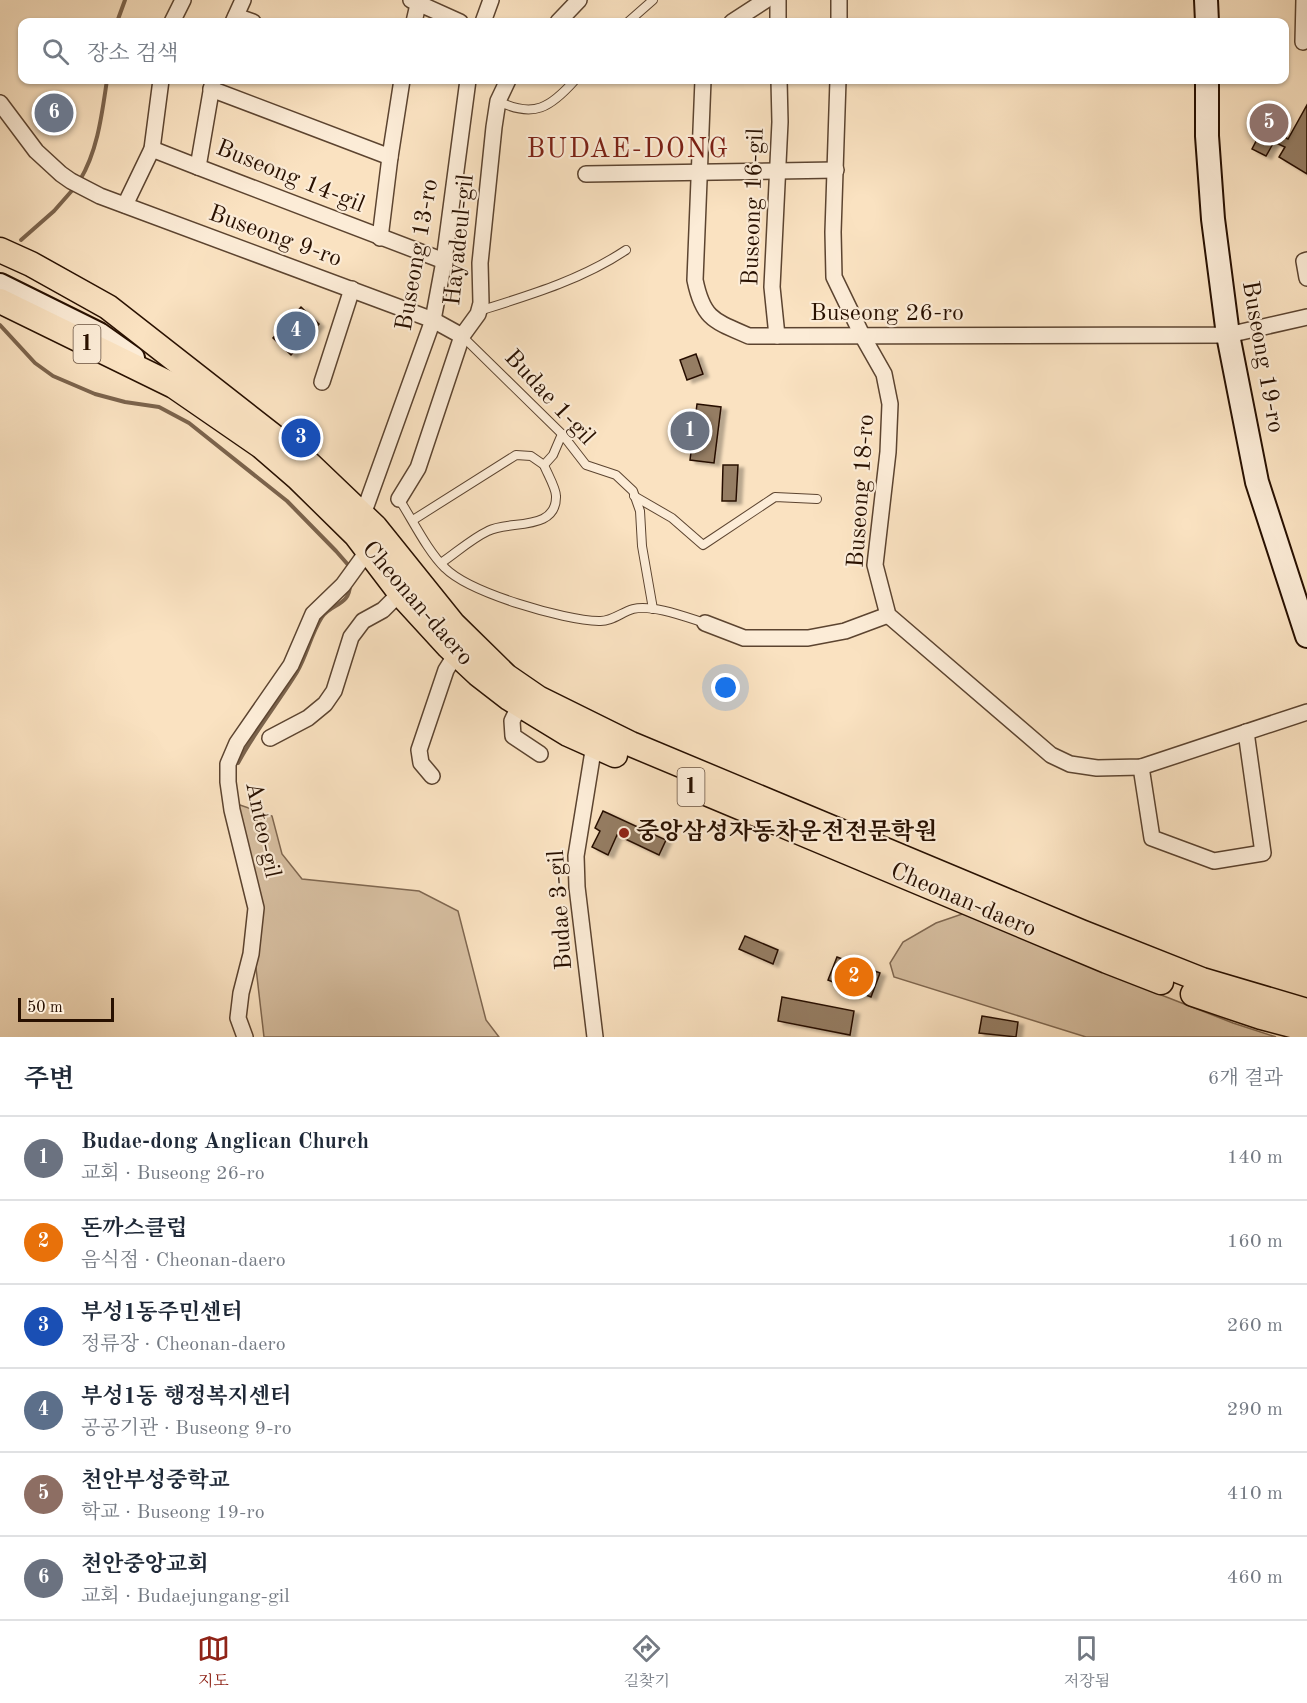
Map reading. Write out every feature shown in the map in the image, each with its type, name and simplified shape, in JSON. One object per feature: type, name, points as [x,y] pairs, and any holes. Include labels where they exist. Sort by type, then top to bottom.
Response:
[{"type":"main road","name":"1","points":[[0,250],[31,264],[108,307],[174,361]]},
{"type":"main road","name":"1","points":[[0,301],[174,386]]},
{"type":"main road","name":"Cheonan-daero","points":[[174,361],[310,465],[365,540],[400,593],[456,654],[478,674],[568,734],[1107,961],[1261,1017],[1307,1029]]},
{"type":"main road","name":"Cheonan-daero","points":[[174,386],[261,446],[365,540],[478,651],[506,676],[538,698],[631,744],[1080,932],[1202,980],[1307,1011]]},
{"type":"street","points":[[174,18],[183,0]]},
{"type":"street","points":[[234,18],[243,0]]},
{"type":"street","points":[[484,18],[491,0]]},
{"type":"street","points":[[562,18],[579,0]]},
{"type":"street","points":[[738,18],[766,0]]},
{"type":"street","points":[[778,0],[778,18]]},
{"type":"street","points":[[839,0],[839,18]]},
{"type":"street","points":[[1206,0],[1207,18]]},
{"type":"street","points":[[1303,42],[1304,0]]},
{"type":"street","points":[[414,18],[416,1],[452,18]]},
{"type":"street","points":[[124,205],[152,149],[160,84]]},
{"type":"street","points":[[212,84],[390,157]]},
{"type":"street","name":"Buseong 14-gil","points":[[212,84],[198,167],[444,261]]},
{"type":"street","points":[[380,238],[401,84]]},
{"type":"street","name":"Buseong 13-ro","points":[[365,540],[434,320],[467,84]]},
{"type":"street","name":"Hayadeul-gil","points":[[399,499],[418,468],[462,336],[479,311],[481,303],[480,262],[498,101],[506,84]]},
{"type":"street","name":"Buseong 26-ro","points":[[703,84],[695,280],[700,303],[714,320],[741,333],[749,336],[863,337],[1228,335],[1307,316]]},
{"type":"street","name":"Buseong 16-gil","points":[[777,336],[772,287],[780,122],[779,84]]},
{"type":"street","name":"Buseong 18-ro","points":[[838,84],[833,232],[834,277],[884,374],[890,404],[888,452],[875,565],[888,615]]},
{"type":"street","name":"Buseong 19-ro","points":[[1207,84],[1207,136],[1213,219],[1228,335],[1257,482],[1307,636]]},
{"type":"street","name":"Buseong 9-ro","points":[[0,103],[36,151],[71,181],[100,196],[434,320],[462,336]]},
{"type":"street","points":[[152,149],[198,167]]},
{"type":"street","points":[[586,174],[836,170]]},
{"type":"street","points":[[1307,261],[1304,261],[1307,278]]},
{"type":"street","name":"Cheonan-daero","points":[[0,270],[113,325],[174,361]]},
{"type":"street","name":"Cheonan-daero","points":[[0,285],[99,334],[174,386]]},
{"type":"street","points":[[322,382],[352,289]]},
{"type":"street","name":"Anteo-gil","points":[[245,1037],[238,1018],[241,993],[251,954],[256,908],[232,810],[228,764],[237,744],[291,665],[314,614],[343,585],[365,540]]},
{"type":"street","points":[[270,738],[308,718],[325,704],[334,691],[351,637],[363,621],[382,610],[400,593]]},
{"type":"street","points":[[705,623],[744,638],[808,638],[845,631],[888,615],[1051,755],[1070,764],[1097,768],[1141,767],[1307,712]]},
{"type":"street","points":[[432,776],[421,763],[418,750],[446,670],[456,654]]},
{"type":"street","points":[[520,704],[512,721],[513,736],[540,754]]},
{"type":"street","points":[[1141,767],[1152,838],[1214,861],[1263,853],[1246,732]]},
{"type":"street","name":"Budae 3-gil","points":[[594,745],[576,856],[577,887],[595,1037]]},
{"type":"lane","points":[[633,18],[653,0]]},
{"type":"lane","points":[[498,101],[510,107],[540,109],[558,100],[572,84]]},
{"type":"lane","points":[[479,311],[556,286],[606,263],[626,250]]},
{"type":"lane","name":"Budae 1-gil","points":[[462,336],[562,434],[586,465],[616,475],[633,491],[640,511],[642,546],[653,609]]},
{"type":"lane","points":[[544,465],[553,455],[562,434]]},
{"type":"lane","points":[[413,520],[516,455],[531,456],[544,465],[556,497],[552,510],[534,523],[512,524],[489,530],[441,563]]},
{"type":"lane","points":[[634,496],[672,518],[703,545],[775,497],[817,499]]},
{"type":"lane","points":[[399,499],[441,563],[457,577],[478,588],[539,610],[601,622],[634,609],[653,609],[705,623]]},
{"type":"shaded area","points":[[237,804],[272,816],[282,854],[302,879],[419,891],[458,911],[486,1020],[499,1037],[264,1037]]},
{"type":"shaded area","points":[[965,913],[1151,991],[1276,1037],[1086,1037],[894,977],[890,963],[903,942],[936,923]]},
{"type":"building","points":[[1307,105],[1307,174],[1279,157],[1285,147],[1274,142],[1266,156],[1252,149],[1264,126],[1288,139]]},
{"type":"building","points":[[301,307],[319,324],[291,355],[273,338]]},
{"type":"building","points":[[696,354],[703,374],[687,380],[680,360]]},
{"type":"building","points":[[697,404],[721,407],[714,463],[690,460]]},
{"type":"building","points":[[723,465],[738,465],[736,501],[722,501]]},
{"type":"building","name":"중앙삼성자동차운전전문학원","points":[[603,811],[666,840],[659,855],[617,835],[608,855],[592,847],[600,831],[595,828]]},
{"type":"building","points":[[745,936],[778,950],[773,964],[739,949]]},
{"type":"building","points":[[837,957],[880,973],[871,997],[828,980]]},
{"type":"building","points":[[782,997],[854,1011],[850,1035],[778,1021]]},
{"type":"building","points":[[982,1016],[1018,1022],[1016,1037],[979,1033]]},
{"type":"waterway","points":[[118,18],[125,0]]},
{"type":"waterway","points":[[80,180],[95,144],[106,84]]},
{"type":"waterway","points":[[21,240],[54,211],[76,186]]},
{"type":"waterway","points":[[0,325],[35,363],[53,376],[95,394],[125,402],[159,407],[189,423],[287,501],[350,567]]},
{"type":"waterway","points":[[238,763],[297,672],[322,617],[344,600],[350,584]]},
{"type":"place","name":"천안중앙교회","points":[[54,113]]},
{"type":"place","name":"천안부성중학교","points":[[1269,123]]},
{"type":"place","name":"부성1동 행정복지센터","points":[[296,331]]},
{"type":"place","name":"Budae-dong Anglican Church","points":[[690,431]]},
{"type":"place","name":"부성1동주민센터","points":[[301,438]]},
{"type":"place","name":"중앙삼성자동차운전전문학원","points":[[624,833]]},
{"type":"place","name":"돈까스클럽","points":[[854,977]]},
{"type":"district","name":"BUDAE-DONG","points":[[628,149]]}]
